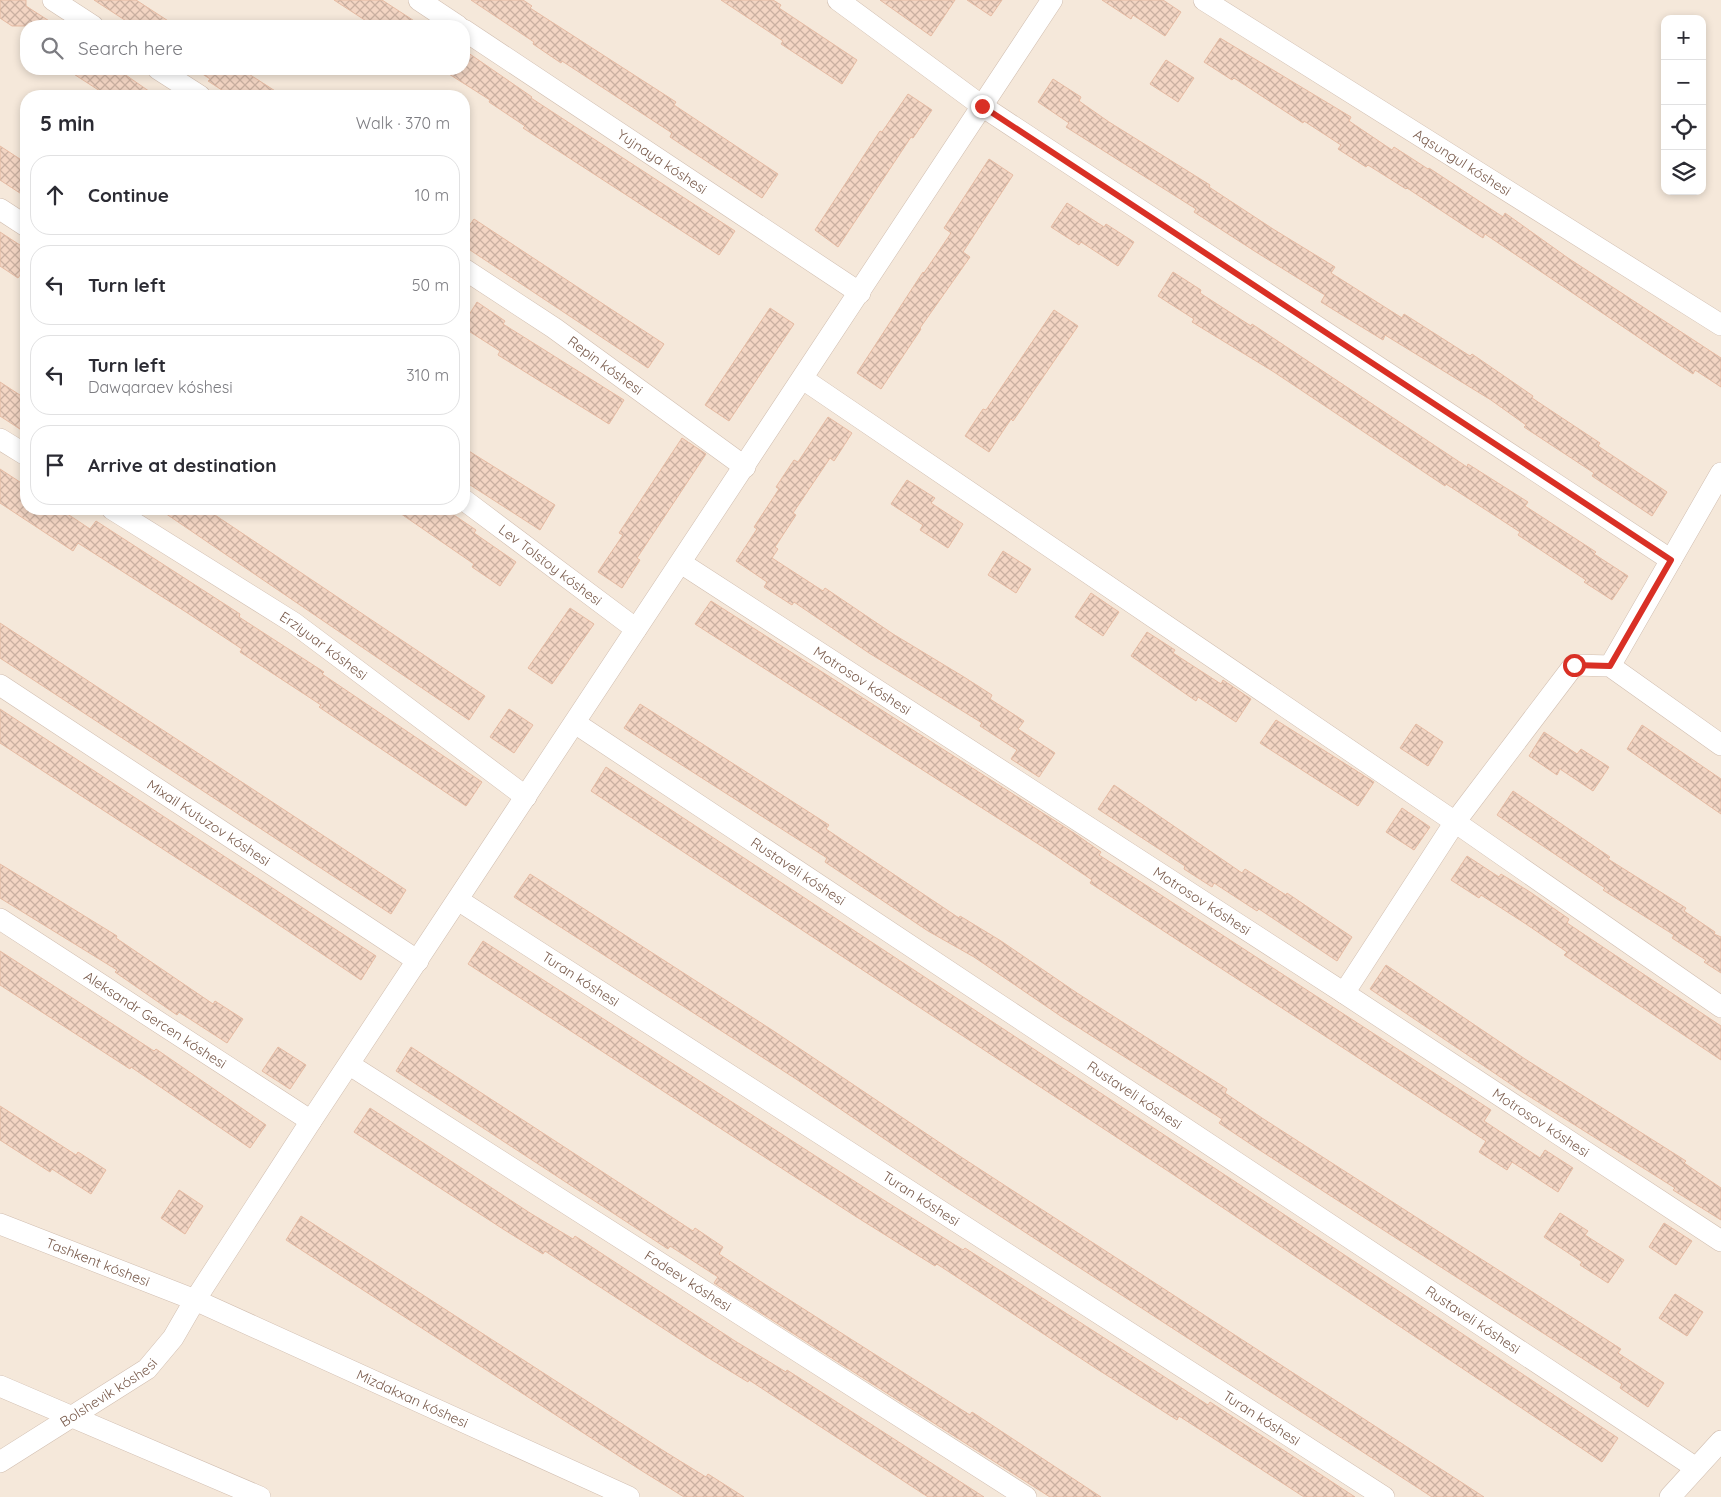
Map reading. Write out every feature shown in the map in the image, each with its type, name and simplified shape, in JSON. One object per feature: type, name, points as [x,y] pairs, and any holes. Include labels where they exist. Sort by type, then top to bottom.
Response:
[{"type":"street","points":[[53,0],[84,20]]},
{"type":"street","points":[[419,0],[449,20]]},
{"type":"street","points":[[838,0],[982,106],[1671,560]]},
{"type":"street","name":"Bolshevik kóshesi","points":[[0,1462],[74,1417],[147,1369],[173,1338],[195,1300],[311,1121],[350,1065],[636,628],[681,564],[1052,0]]},
{"type":"street","name":"Aqsungul kóshesi","points":[[1204,0],[1721,325]]},
{"type":"street","name":"Yujnaya kóshesi","points":[[470,34],[860,293]]},
{"type":"street","points":[[167,75],[191,90]]},
{"type":"street","points":[[0,210],[20,222]]},
{"type":"street","name":"Repin kóshesi","points":[[470,273],[554,328],[745,467]]},
{"type":"street","points":[[803,379],[1455,822],[1721,1007]]},
{"type":"street","points":[[0,438],[20,451]]},
{"type":"street","points":[[1610,666],[1721,473]]},
{"type":"street","name":"Lev Tolstoy kóshesi","points":[[470,504],[636,628]]},
{"type":"street","name":"Erziyuar kóshesi","points":[[122,515],[294,623],[526,797]]},
{"type":"street","name":"Motrosov kóshesi","points":[[681,564],[1344,993],[1721,1241]]},
{"type":"street","points":[[1344,993],[1455,822],[1574,665],[1610,666],[1721,745]]},
{"type":"street","name":"Mixail Kutuzov kóshesi","points":[[0,685],[418,961]]},
{"type":"street","name":"Rustaveli kóshesi","points":[[575,723],[1696,1468]]},
{"type":"street","name":"Turan kóshesi","points":[[458,900],[1384,1497]]},
{"type":"street","name":"Aleksandr Gercen kóshesi","points":[[0,919],[311,1121]]},
{"type":"street","name":"Fadeev kóshesi","points":[[350,1065],[1026,1497]]},
{"type":"street","name":"Tashkent kóshesi","points":[[0,1224],[195,1300]]},
{"type":"street","name":"Mizdakxan kóshesi","points":[[195,1300],[629,1497]]},
{"type":"street","points":[[0,1386],[260,1497]]},
{"type":"street","points":[[1670,1497],[1721,1442]]},
{"type":"shaded area","points":[[0,0],[1721,0],[1721,1497],[0,1497]]},
{"type":"building","points":[[0,0],[26,0],[26,6],[48,20],[20,20],[20,26],[12,26],[0,18]]},
{"type":"building","points":[[94,0],[136,0],[167,20],[125,20]]},
{"type":"building","points":[[334,0],[382,0],[413,20],[365,20]]},
{"type":"building","points":[[471,0],[523,0],[532,6],[530,8],[676,102],[674,105],[778,174],[762,198],[670,137],[672,133],[562,61],[561,63],[533,44],[534,42]]},
{"type":"building","points":[[721,0],[773,0],[781,5],[779,8],[857,60],[842,84],[781,44],[783,41]]},
{"type":"building","points":[[880,0],[955,0],[931,36]]},
{"type":"building","points":[[967,0],[1002,0],[991,16]]},
{"type":"building","points":[[1102,0],[1163,0],[1181,12],[1165,36],[1133,15],[1131,19]]},
{"type":"building","points":[[1220,38],[1351,117],[1349,121],[1392,150],[1394,147],[1429,168],[1503,217],[1505,213],[1568,258],[1721,358],[1721,387],[1695,370],[1693,374],[1485,234],[1483,238],[1407,188],[1368,165],[1366,167],[1338,149],[1341,145],[1304,121],[1303,123],[1234,78],[1232,80],[1204,62]]},
{"type":"building","points":[[470,54],[531,98],[735,231],[719,255],[523,128],[525,126],[489,102],[490,100],[450,75],[470,75]]},
{"type":"building","points":[[1166,60],[1194,78],[1178,102],[1150,84]]},
{"type":"building","points":[[75,75],[126,75],[147,90],[98,90]]},
{"type":"building","points":[[204,75],[250,75],[274,90],[222,90],[208,81],[210,79]]},
{"type":"building","points":[[1053,79],[1081,97],[1079,101],[1109,122],[1210,185],[1209,187],[1273,229],[1335,267],[1331,273],[1402,318],[1404,314],[1470,356],[1472,354],[1533,396],[1532,398],[1600,443],[1598,446],[1667,492],[1652,516],[1592,476],[1594,473],[1524,427],[1526,425],[1491,400],[1385,335],[1383,340],[1321,302],[1325,295],[1194,212],[1196,209],[1066,127],[1069,123],[1038,102]]},
{"type":"building","points":[[908,94],[932,110],[913,138],[911,137],[838,247],[815,230],[880,131],[882,132]]},
{"type":"building","points":[[0,146],[20,159],[20,193],[0,180]]},
{"type":"building","points":[[989,159],[1013,175],[963,252],[970,257],[920,328],[881,389],[857,373],[923,272],[951,233],[944,228]]},
{"type":"building","points":[[1067,203],[1104,227],[1106,224],[1134,242],[1118,266],[1081,242],[1079,245],[1051,227]]},
{"type":"building","points":[[474,219],[664,344],[648,368],[470,250],[470,225]]},
{"type":"building","points":[[0,232],[20,245],[20,275],[18,278],[0,266]]},
{"type":"building","points":[[1173,272],[1201,290],[1200,293],[1251,326],[1252,324],[1467,467],[1468,464],[1528,502],[1525,506],[1596,552],[1594,554],[1628,576],[1612,600],[1584,582],[1586,580],[1518,535],[1520,532],[1446,484],[1445,486],[1274,372],[1192,322],[1194,319],[1158,296]]},
{"type":"building","points":[[477,302],[505,321],[503,324],[624,400],[609,424],[498,355],[500,351],[470,332],[470,313]]},
{"type":"building","points":[[770,308],[794,324],[729,421],[705,405]]},
{"type":"building","points":[[1054,310],[1078,326],[1013,421],[1011,419],[989,452],[965,436],[983,409],[986,410]]},
{"type":"building","points":[[0,382],[20,395],[20,429],[0,416]]},
{"type":"building","points":[[828,417],[852,433],[834,461],[830,458],[793,513],[796,515],[775,547],[778,549],[772,558],[823,591],[825,588],[893,634],[992,695],[990,699],[1024,721],[1018,729],[1055,753],[1039,777],[1011,759],[1017,750],[980,726],[982,723],[869,653],[794,602],[792,605],[764,587],[767,582],[736,561],[757,529],[754,527],[779,489],[776,487],[794,460],[798,462]]},
{"type":"building","points":[[682,438],[706,454],[637,558],[640,560],[622,588],[598,572],[623,535],[619,533]]},
{"type":"building","points":[[470,452],[555,505],[540,530],[470,485]]},
{"type":"building","points":[[0,469],[20,482],[20,515],[69,515],[90,529],[96,521],[240,614],[239,617],[324,672],[322,674],[482,782],[466,806],[319,707],[321,705],[240,652],[242,649],[186,612],[78,543],[73,551],[0,503]]},
{"type":"building","points":[[907,480],[935,498],[931,503],[963,524],[948,548],[920,530],[923,525],[891,504]]},
{"type":"building","points":[[168,515],[215,515],[485,696],[469,720]]},
{"type":"building","points":[[403,515],[454,515],[476,530],[474,533],[516,562],[500,586],[472,567],[474,564]]},
{"type":"building","points":[[1003,551],[1031,569],[1016,593],[988,575]]},
{"type":"building","points":[[1091,593],[1119,612],[1103,636],[1075,617]]},
{"type":"building","points":[[711,601],[1074,833],[1101,852],[1099,855],[1491,1110],[1484,1121],[1540,1158],[1545,1150],[1573,1168],[1558,1192],[1512,1162],[1507,1170],[1479,1152],[1486,1141],[1090,883],[1092,880],[1046,849],[695,624]]},
{"type":"building","points":[[570,608],[594,624],[552,684],[528,668]]},
{"type":"building","points":[[0,623],[406,890],[391,914],[0,658]]},
{"type":"building","points":[[1147,632],[1175,650],[1173,653],[1221,684],[1223,680],[1251,699],[1236,722],[1198,697],[1196,701],[1131,656]]},
{"type":"building","points":[[640,704],[829,825],[826,829],[959,918],[960,916],[1001,941],[1077,993],[1227,1089],[1225,1093],[1262,1118],[1621,1349],[1618,1353],[1664,1383],[1648,1407],[1620,1388],[1622,1384],[1258,1149],[1219,1123],[1222,1119],[1062,1017],[974,957],[928,931],[825,862],[827,858],[624,728]]},
{"type":"building","points":[[0,709],[376,956],[361,980],[0,743]]},
{"type":"building","points":[[509,709],[533,725],[514,753],[490,737]]},
{"type":"building","points":[[1276,720],[1374,782],[1358,806],[1260,743]]},
{"type":"building","points":[[1416,724],[1443,742],[1428,766],[1400,748]]},
{"type":"building","points":[[1642,725],[1721,779],[1721,814],[1627,749]]},
{"type":"building","points":[[1544,732],[1577,754],[1581,749],[1609,767],[1593,791],[1560,769],[1557,775],[1529,756]]},
{"type":"building","points":[[606,767],[1231,1179],[1618,1438],[1602,1462],[1177,1177],[591,791]]},
{"type":"building","points":[[1114,785],[1242,873],[1245,869],[1286,895],[1287,893],[1352,937],[1337,961],[1259,909],[1257,911],[1214,883],[1212,887],[1184,869],[1185,866],[1098,809]]},
{"type":"building","points":[[1513,791],[1610,857],[1608,859],[1686,908],[1684,911],[1715,932],[1714,934],[1721,937],[1721,973],[1704,962],[1706,960],[1672,938],[1674,935],[1603,890],[1605,888],[1497,815]]},
{"type":"building","points":[[1402,808],[1430,827],[1414,850],[1386,832]]},
{"type":"building","points":[[1467,856],[1499,877],[1501,874],[1530,892],[1569,919],[1567,923],[1721,1026],[1721,1060],[1564,955],[1567,952],[1526,924],[1481,895],[1479,898],[1451,880]]},
{"type":"building","points":[[0,864],[117,936],[116,938],[213,1004],[215,1001],[243,1019],[227,1043],[179,1012],[177,1015],[115,972],[117,970],[0,898]]},
{"type":"building","points":[[530,874],[772,1030],[958,1155],[1484,1497],[1432,1497],[954,1186],[796,1079],[514,897]]},
{"type":"building","points":[[483,941],[882,1199],[963,1250],[965,1248],[1208,1405],[1210,1402],[1355,1497],[1304,1497],[1179,1416],[1177,1420],[937,1264],[935,1266],[855,1216],[468,964]]},
{"type":"building","points":[[0,951],[154,1051],[156,1049],[266,1125],[250,1148],[131,1067],[130,1069],[0,985]]},
{"type":"building","points":[[1386,965],[1525,1059],[1686,1161],[1684,1163],[1721,1188],[1721,1220],[1673,1190],[1675,1188],[1524,1093],[1370,989]]},
{"type":"building","points":[[278,1047],[306,1065],[290,1089],[262,1071]]},
{"type":"building","points":[[411,1047],[693,1231],[695,1228],[723,1247],[719,1254],[766,1285],[970,1415],[972,1412],[1101,1497],[1050,1497],[714,1283],[718,1277],[670,1246],[668,1249],[396,1071]]},
{"type":"building","points":[[0,1106],[76,1155],[78,1152],[106,1170],[91,1194],[52,1169],[50,1172],[0,1140]]},
{"type":"building","points":[[370,1108],[530,1213],[573,1239],[575,1236],[735,1341],[786,1372],[787,1370],[984,1497],[928,1497],[749,1380],[748,1382],[707,1357],[545,1251],[543,1254],[503,1229],[354,1132]]},
{"type":"building","points":[[179,1190],[203,1206],[185,1234],[161,1218]]},
{"type":"building","points":[[1560,1213],[1588,1231],[1585,1235],[1624,1260],[1608,1283],[1580,1265],[1582,1262],[1544,1237]]},
{"type":"building","points":[[301,1216],[667,1453],[706,1477],[708,1474],[744,1497],[684,1497],[639,1469],[286,1240]]},
{"type":"building","points":[[1664,1223],[1692,1241],[1676,1265],[1649,1247]]},
{"type":"building","points":[[1675,1294],[1703,1312],[1687,1336],[1659,1318]]},
{"type":"route","points":[[982,106],[1671,560],[1610,666],[1574,665]]}]
